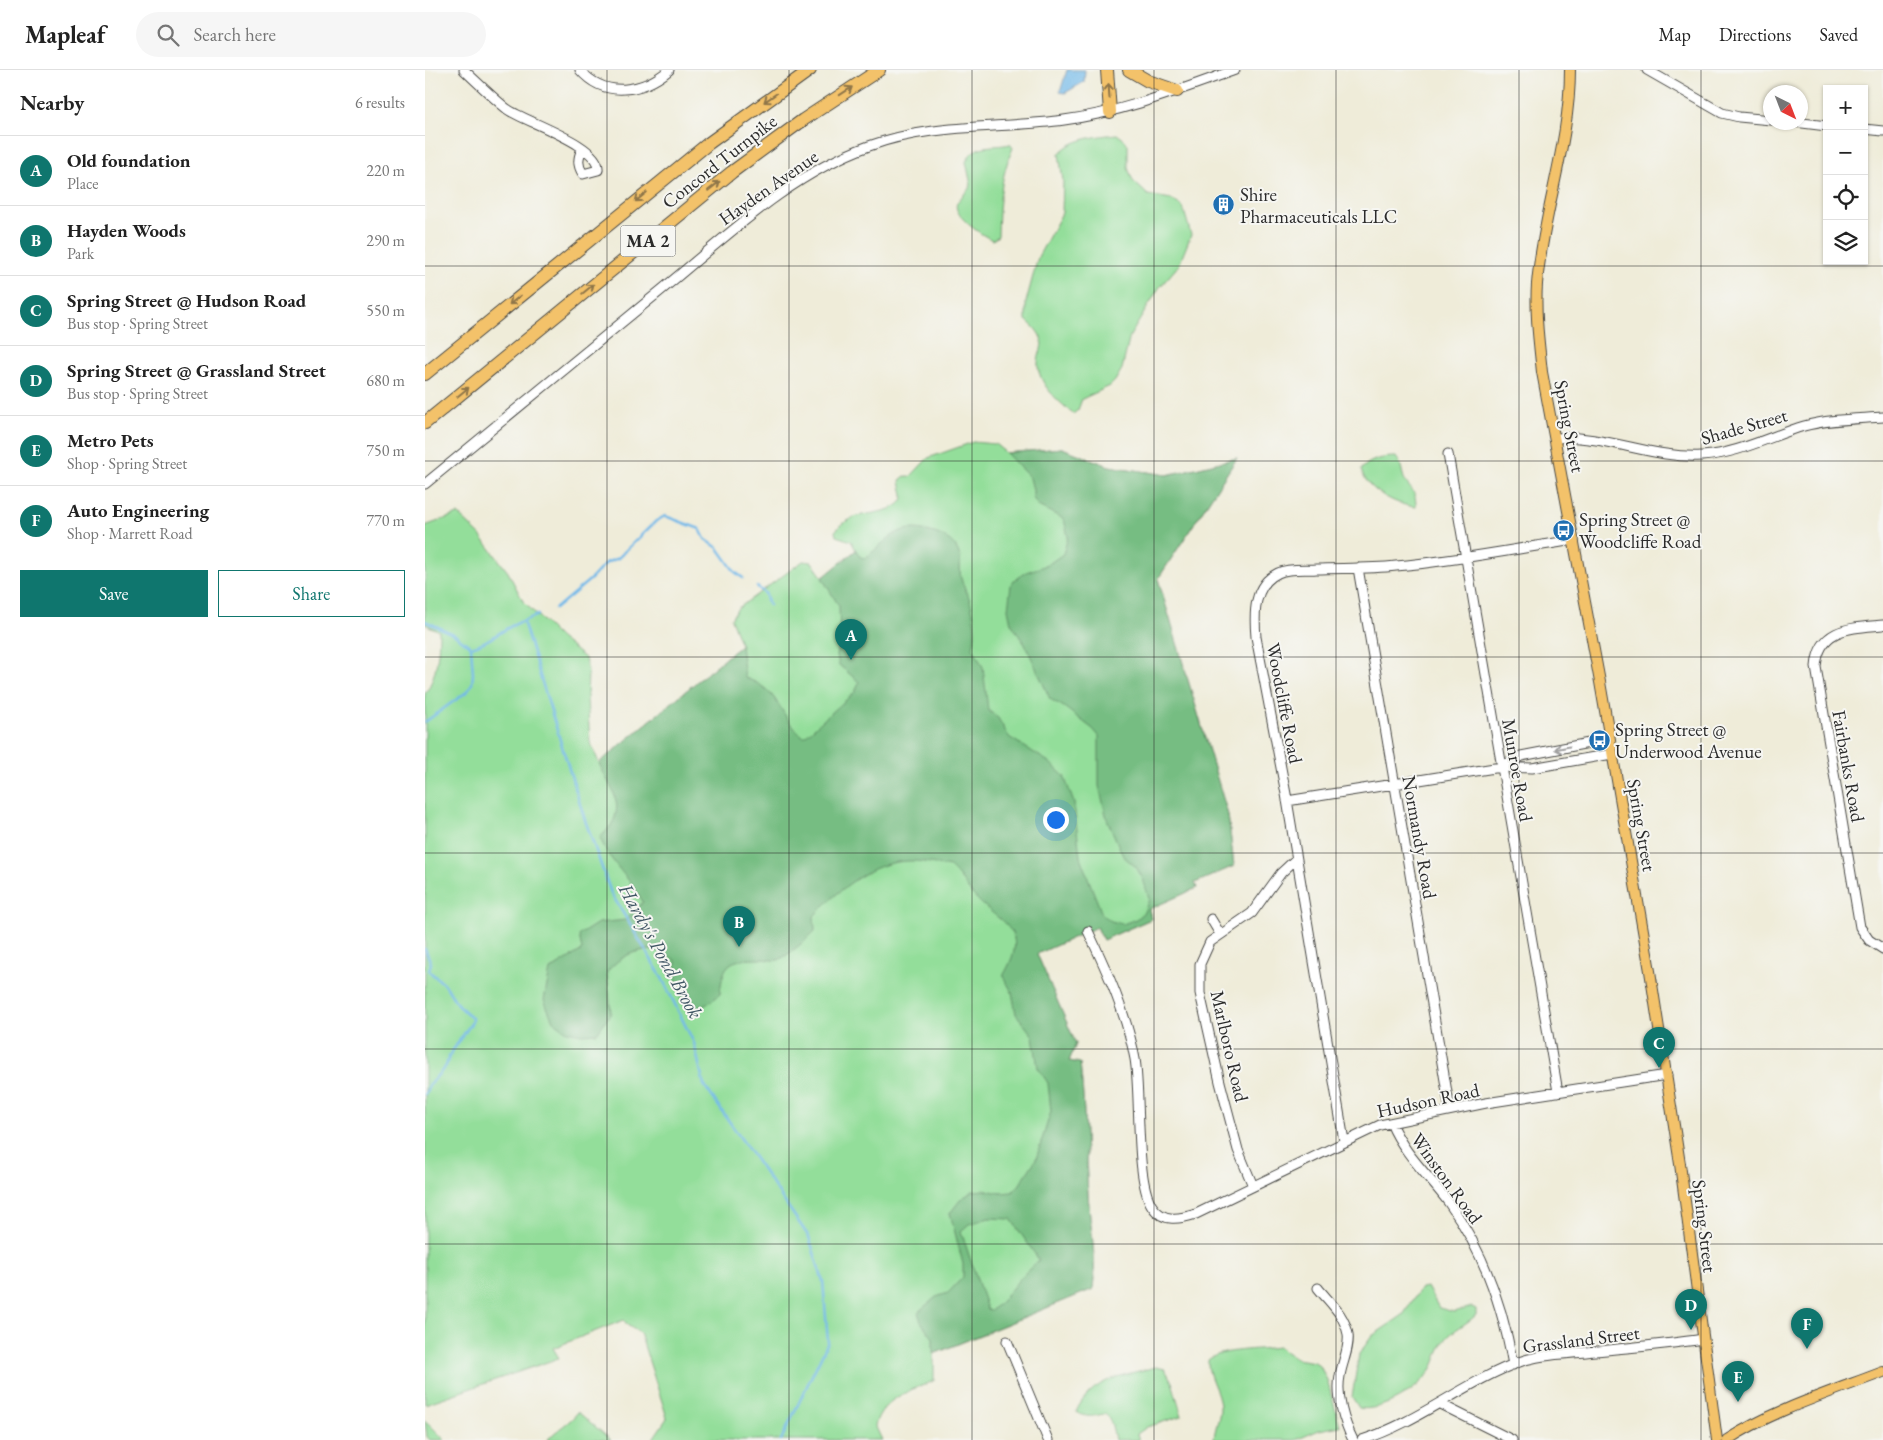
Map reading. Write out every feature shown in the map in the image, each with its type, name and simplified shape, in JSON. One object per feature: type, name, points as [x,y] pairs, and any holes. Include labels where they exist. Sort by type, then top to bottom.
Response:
[{"type":"highway","name":"Concord Turnpike","points":[[425,374],[686,161],[810,70]]},
{"type":"highway","name":"Concord Turnpike","points":[[425,423],[724,178],[803,120],[879,70]]},
{"type":"highway","points":[[1107,70],[1110,112]]},
{"type":"highway","points":[[1129,70],[1148,81],[1177,91]]},
{"type":"main road","name":"Spring Street","points":[[1570,70],[1566,125],[1541,250],[1536,299],[1542,372],[1574,540],[1667,1074],[1717,1440]]},
{"type":"main road","points":[[1727,1440],[1739,1432],[1788,1410],[1883,1372]]},
{"type":"street","points":[[464,70],[509,110],[559,134],[582,149]]},
{"type":"street","points":[[580,70],[585,76],[601,86],[623,90],[647,86],[669,70]]},
{"type":"street","name":"Hayden Avenue","points":[[425,484],[730,233],[786,190],[820,168],[872,144],[914,134],[1050,122],[1110,112],[1235,70]]},
{"type":"street","points":[[1647,70],[1722,113],[1763,119]]},
{"type":"street","points":[[1808,124],[1823,126]]},
{"type":"street","points":[[1868,129],[1883,131]]},
{"type":"street","name":"Shade Street","points":[[1555,438],[1593,438],[1666,454],[1701,456],[1729,451],[1805,426],[1883,417]]},
{"type":"street","name":"Munroe Road","points":[[1448,454],[1558,1092]]},
{"type":"street","name":"Woodcliffe Road","points":[[1344,1142],[1287,801],[1256,637],[1254,614],[1259,593],[1267,581],[1278,573],[1293,570],[1357,568],[1466,559],[1574,540]]},
{"type":"street","name":"Normandy Road","points":[[1357,568],[1450,1110]]},
{"type":"street","name":"Fairbanks Road","points":[[1883,625],[1846,629],[1830,636],[1819,650],[1816,666],[1860,927],[1869,940],[1883,950]]},
{"type":"street","points":[[1501,767],[1521,756],[1609,739]]},
{"type":"street","points":[[1287,801],[1501,767],[1531,768],[1612,754]]},
{"type":"street","name":"Marlboro Road","points":[[1253,1186],[1239,1150],[1229,1116],[1200,992],[1200,964],[1206,948],[1220,934],[1252,913],[1281,873],[1296,859]]},
{"type":"street","points":[[1211,918],[1220,934]]},
{"type":"street","name":"Hudson Road","points":[[1088,931],[1105,968],[1135,1058],[1139,1090],[1141,1158],[1145,1187],[1151,1206],[1163,1217],[1185,1217],[1380,1125],[1450,1110],[1667,1074]]},
{"type":"street","name":"Winston Road","points":[[1391,1123],[1398,1139],[1448,1203],[1468,1233],[1495,1287],[1513,1365]]},
{"type":"street","points":[[1318,1288],[1334,1305],[1348,1335],[1339,1377],[1345,1419],[1353,1440]]},
{"type":"street","name":"Grassland Street","points":[[1362,1440],[1412,1420],[1513,1365],[1546,1356],[1653,1346],[1703,1339]]},
{"type":"street","points":[[1007,1341],[1049,1440]]},
{"type":"street","points":[[1440,1404],[1512,1440]]},
{"type":"green space","points":[[1117,134],[1128,145],[1128,168],[1133,181],[1148,195],[1171,199],[1183,207],[1191,235],[1179,265],[1159,288],[1130,336],[1122,369],[1115,381],[1110,386],[1082,399],[1078,410],[1073,414],[1053,395],[1041,378],[1038,364],[1042,341],[1035,328],[1026,320],[1026,302],[1038,257],[1062,213],[1063,181],[1059,154],[1077,142],[1093,137]]},
{"type":"green space","points":[[1010,144],[1013,148],[1003,180],[998,236],[993,240],[969,225],[956,208],[957,203],[971,185],[966,162],[969,156],[974,151],[985,147]]},
{"type":"green space","points":[[973,442],[995,444],[1006,453],[1062,448],[1109,466],[1167,475],[1237,458],[1158,579],[1228,815],[1234,866],[1195,883],[1197,888],[1149,909],[1151,919],[1103,940],[1097,927],[1037,954],[1076,1044],[1069,1061],[1080,1063],[1088,1194],[1094,1253],[1093,1289],[934,1354],[934,1381],[898,1397],[884,1408],[879,1416],[875,1425],[882,1440],[652,1440],[667,1418],[640,1333],[627,1325],[624,1320],[553,1348],[559,1358],[425,1404],[425,694],[437,664],[439,631],[425,624],[425,526],[458,514],[480,535],[508,572],[523,601],[560,638],[585,658],[588,673],[587,698],[590,741],[599,763],[741,645],[731,619],[737,609],[803,561],[812,562],[823,578],[856,550],[851,541],[836,536],[835,531],[839,527],[854,517],[891,509],[901,501],[903,496],[900,480],[905,476],[910,477],[928,458]]},
{"type":"green space","points":[[1062,448],[1109,466],[1167,475],[1237,458],[1158,579],[1228,815],[1234,866],[1195,883],[1197,888],[1149,909],[1151,919],[1103,940],[1097,927],[1037,954],[1076,1044],[1069,1061],[1080,1063],[1088,1194],[1094,1253],[1093,1289],[933,1354],[933,1338],[921,1322],[918,1312],[936,1297],[948,1293],[963,1277],[963,1264],[950,1213],[961,1199],[973,1191],[985,1190],[1001,1193],[1012,1192],[1018,1187],[1036,1159],[1051,1111],[1048,1083],[1038,1068],[1033,1036],[1016,1014],[1012,992],[1003,976],[1011,960],[1014,937],[1002,921],[972,894],[950,867],[908,861],[881,866],[868,872],[845,887],[814,916],[815,931],[787,955],[778,960],[742,960],[730,964],[723,975],[720,994],[708,1004],[698,1008],[690,1008],[680,996],[677,986],[676,961],[658,951],[649,950],[630,954],[621,959],[607,972],[611,1013],[597,1033],[582,1034],[567,1031],[553,1021],[544,1000],[550,970],[582,950],[579,935],[598,923],[626,920],[643,902],[609,856],[600,838],[613,822],[617,806],[616,799],[599,763],[741,645],[745,678],[766,689],[789,721],[804,737],[855,692],[859,682],[839,665],[837,656],[840,640],[839,606],[822,578],[856,550],[860,557],[865,558],[895,534],[910,529],[919,529],[943,536],[958,551],[960,575],[972,608],[975,628],[973,648],[983,667],[988,710],[998,718],[1009,737],[1049,762],[1064,776],[1074,803],[1080,857],[1102,914],[1111,921],[1123,924],[1136,919],[1144,912],[1149,899],[1143,879],[1136,867],[1123,856],[1107,819],[1099,786],[1099,736],[1093,729],[1064,707],[1050,699],[1027,648],[1011,623],[1008,609],[1011,585],[1014,580],[1026,572],[1047,565],[1063,554],[1068,537],[1064,519],[1038,506],[1033,498],[1030,478],[1006,453]],"holes":[[[989,1218],[1011,1219],[1039,1260],[1022,1276],[1000,1303],[991,1310],[987,1309],[961,1231],[969,1224]]]},
{"type":"green space","points":[[1396,457],[1400,463],[1405,480],[1415,495],[1416,507],[1399,503],[1383,495],[1369,484],[1361,470],[1372,461]]},
{"type":"green space","points":[[1427,1287],[1439,1308],[1454,1312],[1472,1307],[1476,1309],[1476,1315],[1446,1339],[1431,1370],[1418,1385],[1399,1398],[1378,1407],[1359,1408],[1352,1397],[1359,1354],[1372,1336],[1403,1315],[1421,1288]]},
{"type":"green space","points":[[1278,1347],[1296,1359],[1315,1362],[1321,1368],[1327,1380],[1340,1426],[1319,1430],[1296,1440],[1214,1440],[1220,1406],[1218,1394],[1209,1372],[1208,1360],[1214,1356],[1230,1352]]},
{"type":"green space","points":[[1156,1367],[1165,1369],[1172,1382],[1182,1416],[1147,1427],[1137,1434],[1139,1440],[1115,1440],[1112,1426],[1106,1415],[1085,1416],[1076,1412],[1082,1401],[1099,1385],[1121,1376]]},
{"type":"green space","points":[[578,1412],[611,1440],[547,1440]]},
{"type":"green space","points":[[425,1420],[445,1440],[430,1440],[427,1437]]},
{"type":"water","points":[[1067,70],[1085,70],[1084,82],[1065,93],[1060,92]]},
{"type":"waterway","points":[[555,609],[592,578],[606,563],[618,558],[656,521],[665,516],[700,529],[705,539],[718,548],[735,572],[743,578]]},
{"type":"waterway","points":[[757,587],[765,593],[769,605]]},
{"type":"waterway","points":[[523,621],[538,615]]},
{"type":"waterway","name":"Hardy's Pond Brook","points":[[425,621],[455,635],[471,647],[485,642],[523,621],[585,820],[611,893],[661,976],[694,1043],[704,1085],[809,1237],[823,1281],[828,1342],[781,1440]]},
{"type":"waterway","points":[[425,722],[468,691],[472,684],[473,674],[471,647]]},
{"type":"waterway","points":[[425,949],[431,963],[429,971],[446,986],[457,1004],[472,1018],[472,1022],[449,1056],[446,1066],[430,1084],[425,1094]]},
{"type":"place","name":"Shire Pharmaceuticals LLC","points":[[1224,205]]},
{"type":"place","name":"Spring Street @ Woodcliffe Road","points":[[1563,530]]},
{"type":"place","name":"Old foundation","points":[[851,660]]},
{"type":"place","name":"Spring Street @ Underwood Avenue","points":[[1599,740]]},
{"type":"place","name":"Hayden Woods","points":[[739,947]]},
{"type":"place","name":"Spring Street @ Hudson Road","points":[[1659,1068]]},
{"type":"place","name":"Spring Street @ Grassland Street","points":[[1691,1330]]},
{"type":"place","name":"Auto Engineering","points":[[1807,1349]]},
{"type":"place","name":"Metro Pets","points":[[1738,1402]]}]
